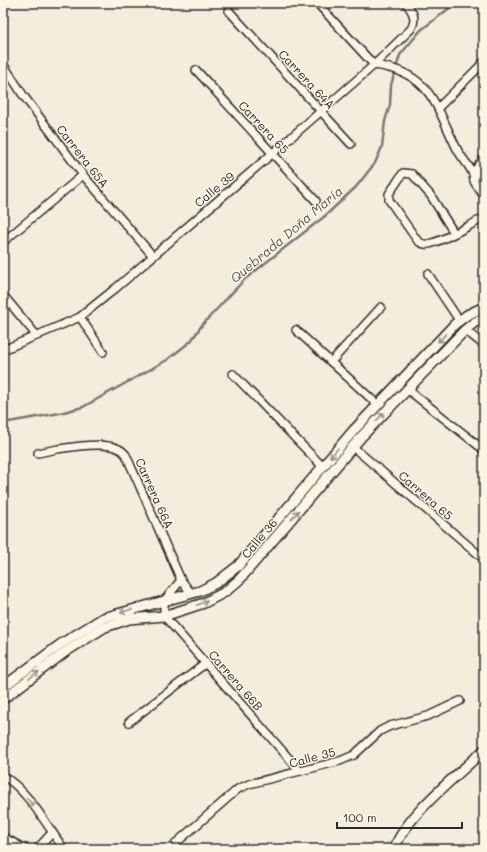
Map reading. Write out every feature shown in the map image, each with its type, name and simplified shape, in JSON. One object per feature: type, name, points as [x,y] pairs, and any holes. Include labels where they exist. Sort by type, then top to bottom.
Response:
[{"type":"main road","name":"Calle 36","points":[[3,687],[61,644],[103,618],[191,594],[216,584],[238,566],[323,466],[378,405],[459,320],[479,308],[484,307]]},
{"type":"main road","name":"Calle 36","points":[[3,698],[65,652],[105,627],[129,619],[164,616],[204,603],[225,592],[240,579],[353,447],[407,389],[465,330],[475,322],[484,319]]},
{"type":"main road","points":[[394,849],[406,827],[421,809],[484,750]]},
{"type":"street","points":[[317,3],[374,65],[386,67],[410,77],[430,92],[458,151],[473,173],[474,180],[484,196]]},
{"type":"street","name":"Calle 39","points":[[3,350],[80,317],[116,288],[273,153],[374,65],[411,29],[414,24],[414,15],[406,3]]},
{"type":"street","name":"Carrera 64A","points":[[229,11],[322,110],[351,144]]},
{"type":"street","points":[[438,107],[484,62]]},
{"type":"street","name":"Carrera 65A","points":[[3,64],[23,95],[83,176],[152,256]]},
{"type":"street","name":"Carrera 65","points":[[196,70],[316,201]]},
{"type":"street","points":[[473,173],[484,158]]},
{"type":"street","points":[[454,233],[431,196],[412,174],[403,173],[389,194],[389,200],[417,240],[427,245],[454,233],[484,218]]},
{"type":"street","points":[[473,173],[484,179]]},
{"type":"street","points":[[3,242],[83,176]]},
{"type":"street","points":[[428,274],[459,320]]},
{"type":"street","points":[[3,295],[37,336]]},
{"type":"street","points":[[331,362],[381,308]]},
{"type":"street","points":[[80,317],[103,352]]},
{"type":"street","points":[[296,330],[378,405]]},
{"type":"street","points":[[465,330],[484,345]]},
{"type":"street","points":[[234,374],[323,466]]},
{"type":"street","points":[[407,389],[484,450]]},
{"type":"street","name":"Carrera 66A","points":[[38,453],[68,447],[102,446],[119,448],[126,455],[181,580],[191,594]]},
{"type":"street","name":"Carrera 65","points":[[353,447],[484,559]]},
{"type":"street","points":[[164,616],[164,601],[181,580]]},
{"type":"street","name":"Carrera 66B","points":[[164,616],[300,771]]},
{"type":"street","points":[[129,722],[206,663]]},
{"type":"street","name":"Calle 35","points":[[176,843],[238,789],[249,784],[340,761],[354,755],[380,731],[390,726],[428,716],[460,702]]},
{"type":"street","points":[[3,776],[8,779],[30,802],[64,849]]},
{"type":"street","points":[[37,849],[52,832]]},
{"type":"street","points":[[3,837],[25,849]]},
{"type":"waterway","name":"Quebrada Doña María","points":[[3,423],[60,413],[83,407],[167,360],[191,341],[202,325],[245,279],[325,216],[356,187],[375,163],[382,147],[385,121],[390,105],[391,85],[400,55],[421,30],[456,3]]}]
